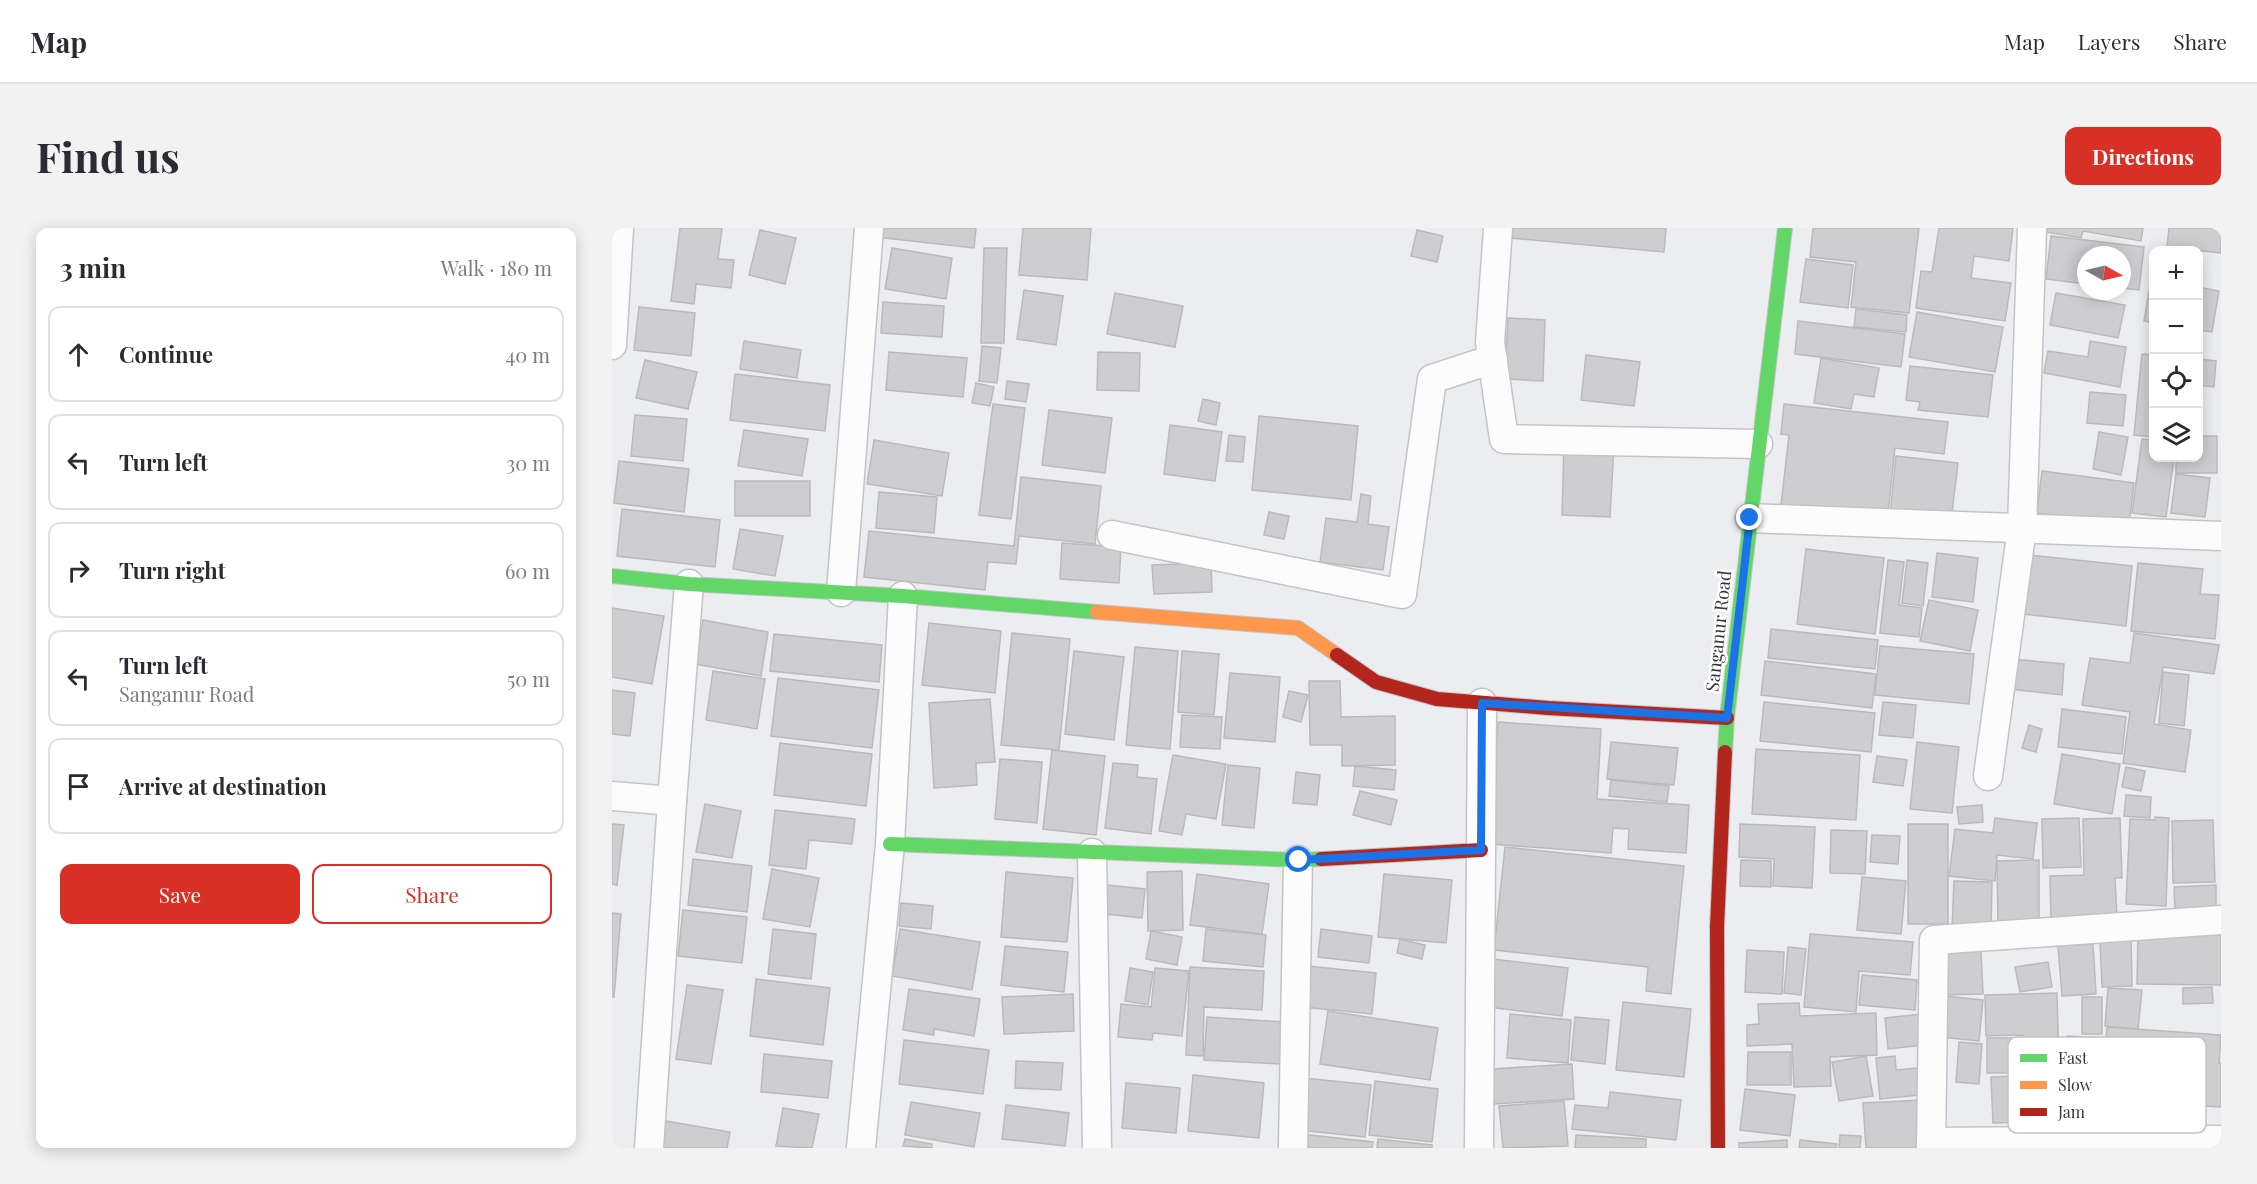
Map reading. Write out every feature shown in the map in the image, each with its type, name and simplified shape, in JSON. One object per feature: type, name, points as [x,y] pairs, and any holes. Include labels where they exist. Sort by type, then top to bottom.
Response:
[{"type":"street","points":[[612,345],[619,228]]},
{"type":"street","points":[[841,592],[869,228]]},
{"type":"street","points":[[1498,228],[1490,342],[1504,439],[1758,444]]},
{"type":"street","name":"Sanganur Road","points":[[1718,1148],[1717,927],[1727,718],[1785,228]]},
{"type":"street","points":[[1988,776],[2022,528],[2032,228]]},
{"type":"street","points":[[1112,535],[1402,594],[1432,379],[1493,359]]},
{"type":"street","points":[[1750,518],[2221,536]]},
{"type":"street","points":[[612,576],[689,584],[903,596],[1298,628],[1376,682],[1437,699],[1727,718]]},
{"type":"street","points":[[650,1148],[672,801],[689,584]]},
{"type":"street","points":[[861,1148],[890,844],[903,596]]},
{"type":"street","points":[[1479,1148],[1482,703]]},
{"type":"street","points":[[612,796],[672,801]]},
{"type":"street","points":[[890,844],[1299,860],[1481,850]]},
{"type":"street","points":[[1092,853],[1097,1148]]},
{"type":"street","points":[[1293,1148],[1299,860]]},
{"type":"street","points":[[2221,920],[1934,940],[1931,1145],[2221,1140]]},
{"type":"building","points":[[680,228],[722,228],[718,259],[734,260],[731,288],[696,284],[694,304],[671,301]]},
{"type":"building","points":[[877,228],[976,228],[974,248],[876,237]]},
{"type":"building","points":[[1023,228],[1091,228],[1087,280],[1019,275]]},
{"type":"building","points":[[1512,228],[1666,228],[1664,252],[1511,238]]},
{"type":"building","points":[[1813,228],[1919,228],[1909,313],[1851,307],[1856,262],[1810,257]]},
{"type":"building","points":[[1939,228],[2013,228],[2009,261],[1974,256],[1971,278],[2011,283],[2005,321],[1916,308],[1921,271],[1932,272]]},
{"type":"building","points":[[2047,228],[2143,228],[2141,241],[2083,231],[2081,238],[2046,232]]},
{"type":"building","points":[[2169,228],[2221,228],[2221,253],[2203,251],[2203,246],[2167,246]]},
{"type":"building","points":[[760,230],[796,238],[785,284],[749,275]]},
{"type":"building","points":[[1417,230],[1443,236],[1437,262],[1411,256]]},
{"type":"building","points":[[2051,236],[2144,247],[2139,290],[2131,289],[2131,246],[2077,246],[2077,283],[2046,279]]},
{"type":"building","points":[[892,248],[952,258],[946,299],[885,289]]},
{"type":"building","points":[[984,248],[1007,248],[1004,343],[981,343]]},
{"type":"building","points":[[1806,259],[1853,265],[1848,308],[1800,302]]},
{"type":"building","points":[[2203,288],[2219,291],[2212,332],[2203,331]]},
{"type":"building","points":[[1024,290],[1063,296],[1056,345],[1017,339]]},
{"type":"building","points":[[2149,291],[2149,322],[2144,321]]},
{"type":"building","points":[[1115,293],[1183,306],[1175,347],[1107,334]]},
{"type":"building","points":[[2056,293],[2077,297],[2077,300],[2096,300],[2125,305],[2118,338],[2050,325]]},
{"type":"building","points":[[883,302],[944,306],[942,337],[881,333]]},
{"type":"building","points":[[639,307],[695,313],[691,356],[634,350]]},
{"type":"building","points":[[1856,309],[1907,315],[1906,332],[1854,327]]},
{"type":"building","points":[[1917,312],[2003,327],[1995,372],[1909,357]]},
{"type":"building","points":[[1508,318],[1545,320],[1543,381],[1505,379]]},
{"type":"building","points":[[1798,321],[1905,334],[1901,367],[1795,354]]},
{"type":"building","points":[[744,341],[801,350],[797,378],[740,369]]},
{"type":"building","points":[[2090,341],[2126,347],[2120,387],[2044,373],[2048,351],[2088,357]]},
{"type":"building","points":[[982,346],[1001,348],[997,383],[979,381]]},
{"type":"building","points":[[889,352],[967,358],[963,397],[886,390]]},
{"type":"building","points":[[1098,352],[1140,353],[1139,391],[1097,390]]},
{"type":"building","points":[[2142,354],[2149,355],[2149,436],[2134,435]]},
{"type":"building","points":[[1586,355],[1640,362],[1634,406],[1581,400]]},
{"type":"building","points":[[1821,358],[1879,368],[1874,397],[1854,394],[1851,409],[1814,403]]},
{"type":"building","points":[[645,360],[697,372],[688,409],[636,398]]},
{"type":"building","points":[[2203,360],[2216,361],[2214,387],[2203,386]]},
{"type":"building","points":[[1910,366],[1993,375],[1988,417],[1918,410],[1920,402],[1906,400]]},
{"type":"building","points":[[735,374],[830,385],[825,431],[730,420]]},
{"type":"building","points":[[1007,381],[1029,384],[1026,402],[1005,399]]},
{"type":"building","points":[[976,383],[994,387],[990,406],[972,403]]},
{"type":"building","points":[[2090,392],[2126,395],[2123,426],[2087,423]]},
{"type":"building","points":[[1203,399],[1220,403],[1216,425],[1198,421]]},
{"type":"building","points":[[993,404],[1025,408],[1011,519],[979,515]]},
{"type":"building","points":[[1784,404],[1948,422],[1944,454],[1895,448],[1888,513],[1781,505],[1789,435],[1781,434]]},
{"type":"building","points":[[1049,410],[1112,418],[1105,473],[1042,465]]},
{"type":"building","points":[[635,415],[687,419],[683,461],[631,456]]},
{"type":"building","points":[[1259,416],[1358,426],[1351,500],[1252,490]]},
{"type":"building","points":[[1170,425],[1222,432],[1215,481],[1164,474]]},
{"type":"building","points":[[744,430],[808,439],[802,476],[738,466]]},
{"type":"building","points":[[2099,432],[2128,437],[2121,475],[2093,469]]},
{"type":"building","points":[[1229,435],[1245,437],[1243,462],[1226,461]]},
{"type":"building","points":[[2203,436],[2217,436],[2217,473],[2176,473],[2176,462],[2203,462]]},
{"type":"building","points":[[2142,439],[2149,440],[2149,462],[2173,462],[2166,517],[2132,513]]},
{"type":"building","points":[[874,440],[949,453],[942,496],[867,484]]},
{"type":"building","points":[[1564,445],[1614,446],[1610,517],[1562,515]]},
{"type":"building","points":[[1896,456],[1958,463],[1951,521],[1890,515]]},
{"type":"building","points":[[619,461],[689,469],[684,512],[614,503]]},
{"type":"building","points":[[2042,471],[2134,483],[2129,524],[2037,513]]},
{"type":"building","points":[[2176,474],[2210,478],[2205,517],[2171,513]]},
{"type":"building","points":[[1021,477],[1101,486],[1095,544],[1019,536],[1016,564],[988,562],[985,590],[864,577],[869,531],[1014,546]]},
{"type":"building","points":[[735,481],[810,481],[810,516],[735,516]]},
{"type":"building","points":[[879,492],[937,497],[934,533],[876,528]]},
{"type":"building","points":[[1361,494],[1371,496],[1368,524],[1389,527],[1383,570],[1320,562],[1326,518],[1357,522]]},
{"type":"building","points":[[622,509],[720,520],[715,567],[617,556]]},
{"type":"building","points":[[1269,512],[1289,516],[1284,539],[1264,535]]},
{"type":"building","points":[[740,529],[783,536],[775,576],[733,569]]},
{"type":"building","points":[[1062,543],[1121,547],[1119,583],[1060,579]]},
{"type":"building","points":[[1806,549],[1884,558],[1875,634],[1797,624]]},
{"type":"building","points":[[1937,553],[1978,558],[1973,602],[1932,597]]},
{"type":"building","points":[[2021,554],[2132,566],[2126,626],[2014,613]]},
{"type":"building","points":[[1888,560],[1904,562],[1899,605],[1922,608],[1919,637],[1880,633]]},
{"type":"building","points":[[1907,560],[1928,563],[1923,606],[1902,603]]},
{"type":"building","points":[[1211,563],[1212,592],[1154,594],[1152,565]]},
{"type":"building","points":[[2138,563],[2203,569],[2200,594],[2219,595],[2215,639],[2131,631]]},
{"type":"building","points":[[1929,600],[1978,610],[1970,651],[1920,641]]},
{"type":"building","points":[[612,608],[664,616],[652,684],[612,677]]},
{"type":"building","points":[[703,620],[768,632],[761,676],[695,664]]},
{"type":"building","points":[[929,623],[1001,631],[995,693],[922,685]]},
{"type":"building","points":[[1771,629],[1878,640],[1875,669],[1768,658]]},
{"type":"building","points":[[1012,633],[1070,639],[1059,750],[1001,745]]},
{"type":"building","points":[[2134,633],[2219,645],[2214,674],[2163,667],[2154,724],[2191,730],[2185,772],[2123,763],[2130,712],[2082,705],[2090,658],[2130,663]]},
{"type":"building","points":[[774,634],[882,645],[879,682],[770,671]]},
{"type":"building","points":[[1880,646],[1974,654],[1969,704],[1875,695]]},
{"type":"building","points":[[1135,647],[1178,651],[1170,749],[1126,745]]},
{"type":"building","points":[[1074,651],[1124,657],[1114,740],[1065,734]]},
{"type":"building","points":[[1182,651],[1219,654],[1214,715],[1178,712]]},
{"type":"building","points":[[2012,659],[2064,664],[2062,695],[2009,689]]},
{"type":"building","points":[[1765,661],[1876,674],[1872,708],[1761,695]]},
{"type":"building","points":[[713,671],[765,679],[757,729],[706,720]]},
{"type":"building","points":[[2163,672],[2189,675],[2184,726],[2159,723]]},
{"type":"building","points":[[1230,673],[1280,677],[1275,742],[1224,738]]},
{"type":"building","points":[[778,678],[879,690],[872,748],[771,736]]},
{"type":"building","points":[[1309,681],[1340,681],[1341,717],[1395,716],[1395,765],[1342,766],[1342,745],[1310,745]]},
{"type":"building","points":[[612,690],[635,693],[630,736],[612,734]]},
{"type":"building","points":[[1289,691],[1308,695],[1301,722],[1283,717]]},
{"type":"building","points":[[990,699],[995,762],[976,763],[977,785],[934,788],[929,703]]},
{"type":"building","points":[[1764,702],[1875,713],[1871,752],[1760,741]]},
{"type":"building","points":[[1883,702],[1916,705],[1913,738],[1879,735]]},
{"type":"building","points":[[2062,709],[2126,717],[2122,754],[2058,747]]},
{"type":"building","points":[[1182,715],[1222,717],[1220,749],[1180,747]]},
{"type":"building","points":[[1498,722],[1601,729],[1597,799],[1689,805],[1686,853],[1628,849],[1629,829],[1613,828],[1611,853],[1490,844]]},
{"type":"building","points":[[2029,725],[2042,729],[2036,752],[2022,748]]},
{"type":"building","points":[[1611,742],[1678,748],[1674,785],[1607,779]]},
{"type":"building","points":[[1917,742],[1959,747],[1952,813],[1910,809]]},
{"type":"building","points":[[780,743],[872,754],[866,806],[774,795]]},
{"type":"building","points":[[1756,749],[1860,755],[1856,820],[1752,814]]},
{"type":"building","points":[[1052,750],[1105,756],[1096,835],[1043,829]]},
{"type":"building","points":[[2062,754],[2120,764],[2112,814],[2054,804]]},
{"type":"building","points":[[1173,755],[1226,764],[1216,819],[1186,814],[1182,835],[1159,831]]},
{"type":"building","points":[[1877,756],[1907,760],[1903,786],[1873,782]]},
{"type":"building","points":[[1000,759],[1042,762],[1037,823],[995,819]]},
{"type":"building","points":[[1113,763],[1138,765],[1137,777],[1157,779],[1151,834],[1105,828]]},
{"type":"building","points":[[1228,765],[1260,768],[1254,828],[1222,825]]},
{"type":"building","points":[[1355,766],[1396,770],[1394,790],[1353,786]]},
{"type":"building","points":[[2126,767],[2145,771],[2141,791],[2122,787]]},
{"type":"building","points":[[1296,772],[1320,775],[1317,805],[1293,803]]},
{"type":"building","points":[[1611,780],[1669,786],[1667,802],[1609,796]]},
{"type":"building","points":[[1360,791],[1397,800],[1391,825],[1353,815]]},
{"type":"building","points":[[2126,795],[2151,797],[2150,818],[2124,816]]},
{"type":"building","points":[[705,804],[741,811],[732,858],[696,852]]},
{"type":"building","points":[[1982,805],[1983,822],[1959,824],[1957,807]]},
{"type":"building","points":[[775,810],[855,819],[852,844],[809,840],[806,869],[769,865]]},
{"type":"building","points":[[2155,817],[2169,818],[2166,906],[2126,904],[2130,819],[2155,820]]},
{"type":"building","points":[[1995,818],[2037,823],[2033,859],[1997,855],[1995,881],[1949,876],[1955,829],[1993,833]]},
{"type":"building","points":[[2079,818],[2081,867],[2043,868],[2042,819]]},
{"type":"building","points":[[2120,818],[2122,878],[2115,878],[2117,918],[2051,920],[2050,876],[2084,875],[2083,819]]},
{"type":"building","points":[[2213,820],[2215,882],[2173,883],[2172,821]]},
{"type":"building","points":[[612,824],[624,825],[617,885],[612,884]]},
{"type":"building","points":[[1740,824],[1815,827],[1812,888],[1773,886],[1774,859],[1739,857]]},
{"type":"building","points":[[1908,824],[1948,824],[1948,924],[1908,924]]},
{"type":"building","points":[[1831,830],[1867,831],[1865,874],[1830,873]]},
{"type":"building","points":[[1872,835],[1900,836],[1898,864],[1870,862]]},
{"type":"building","points":[[1505,847],[1684,866],[1671,994],[1646,991],[1648,967],[1494,950]]},
{"type":"building","points":[[693,859],[752,866],[747,912],[688,905]]},
{"type":"building","points":[[1741,860],[1771,861],[1771,887],[1740,886]]},
{"type":"building","points":[[2039,860],[2039,924],[1998,925],[1997,861]]},
{"type":"building","points":[[772,869],[819,878],[810,927],[763,919]]},
{"type":"building","points":[[1182,871],[1183,930],[1148,931],[1147,872]]},
{"type":"building","points":[[1006,872],[1073,878],[1067,942],[1001,937]]},
{"type":"building","points":[[1197,874],[1269,884],[1262,934],[1190,925]]},
{"type":"building","points":[[1384,874],[1452,880],[1446,943],[1378,937]]},
{"type":"building","points":[[1862,877],[1906,881],[1901,934],[1857,930]]},
{"type":"building","points":[[1954,881],[1992,882],[1991,930],[1952,928]]},
{"type":"building","points":[[1107,885],[1145,889],[1142,918],[1105,914]]},
{"type":"building","points":[[2216,885],[2216,909],[2175,910],[2174,887]]},
{"type":"building","points":[[901,903],[933,906],[931,929],[899,926]]},
{"type":"building","points":[[683,910],[747,917],[742,963],[678,956]]},
{"type":"building","points":[[612,913],[621,914],[614,997],[612,997]]},
{"type":"building","points":[[773,929],[816,934],[811,979],[768,974]]},
{"type":"building","points":[[900,929],[980,942],[972,990],[892,976]]},
{"type":"building","points":[[1206,929],[1266,935],[1263,967],[1203,961]]},
{"type":"building","points":[[1321,929],[1372,936],[1369,963],[1318,957]]},
{"type":"building","points":[[1151,931],[1182,937],[1177,965],[1146,959]]},
{"type":"building","points":[[1810,934],[1913,942],[1910,975],[1859,971],[1856,1012],[1804,1007]]},
{"type":"building","points":[[2138,934],[2221,935],[2221,985],[2137,984]]},
{"type":"building","points":[[2131,938],[2132,986],[2102,987],[2100,940]]},
{"type":"building","points":[[1400,939],[1425,945],[1422,959],[1397,953]]},
{"type":"building","points":[[2093,944],[2096,994],[2062,996],[2058,946]]},
{"type":"building","points":[[1005,946],[1068,952],[1064,992],[1001,985]]},
{"type":"building","points":[[1788,947],[1806,949],[1801,995],[1784,993]]},
{"type":"building","points":[[1747,950],[1784,952],[1782,994],[1745,992]]},
{"type":"building","points":[[1981,951],[1983,994],[1940,995],[1938,952]]},
{"type":"building","points":[[1493,959],[1568,968],[1562,1016],[1488,1007]]},
{"type":"building","points":[[2048,962],[2052,987],[2020,992],[2015,967]]},
{"type":"building","points":[[1307,966],[1376,973],[1372,1014],[1303,1007]]},
{"type":"building","points":[[1190,967],[1264,971],[1262,1010],[1204,1007],[1203,1056],[1186,1055]]},
{"type":"building","points":[[1130,968],[1153,972],[1148,1005],[1125,1001]]},
{"type":"building","points":[[1155,968],[1189,971],[1182,1036],[1153,1033],[1152,1040],[1118,1037],[1121,1004],[1151,1007]]},
{"type":"building","points":[[1862,975],[1917,980],[1915,1010],[1859,1005]]},
{"type":"building","points":[[756,979],[830,988],[823,1045],[750,1036]]},
{"type":"building","points":[[687,985],[723,990],[711,1064],[676,1059]]},
{"type":"building","points":[[2212,987],[2213,1003],[2183,1004],[2183,988]]},
{"type":"building","points":[[2108,988],[2142,990],[2138,1029],[2105,1026]]},
{"type":"building","points":[[909,989],[980,999],[974,1036],[934,1029],[934,1035],[903,1030]]},
{"type":"building","points":[[2057,993],[2058,1037],[1986,1036],[1985,995]]},
{"type":"building","points":[[1073,994],[1074,1031],[1004,1034],[1002,997]]},
{"type":"building","points":[[1944,996],[1983,1000],[1979,1041],[1940,1037]]},
{"type":"building","points":[[2082,997],[2102,997],[2102,1034],[2082,1034]]},
{"type":"building","points":[[1623,1002],[1691,1009],[1684,1077],[1616,1070]]},
{"type":"building","points":[[1799,1003],[1800,1016],[1876,1013],[1877,1055],[1830,1057],[1831,1086],[1794,1087],[1792,1044],[1747,1046],[1747,1025],[1759,1024],[1758,1004]]},
{"type":"building","points":[[1328,1011],[1438,1028],[1430,1080],[1320,1064]]},
{"type":"building","points":[[1510,1014],[1571,1020],[1568,1063],[1507,1058]]},
{"type":"building","points":[[1921,1014],[1924,1045],[1888,1049],[1885,1018]]},
{"type":"building","points":[[1207,1017],[1284,1022],[1281,1064],[1204,1060]]},
{"type":"building","points":[[1575,1017],[1609,1020],[1605,1064],[1571,1060]]},
{"type":"building","points":[[2107,1027],[2221,1035],[2219,1063],[2221,1063],[2221,1107],[2206,1106],[2206,1037],[2106,1037]]},
{"type":"building","points":[[1987,1038],[2008,1038],[2008,1073],[1987,1073]]},
{"type":"building","points":[[904,1040],[989,1050],[983,1094],[899,1084]]},
{"type":"building","points":[[1959,1042],[1982,1044],[1979,1084],[1956,1082]]},
{"type":"building","points":[[1748,1052],[1791,1052],[1791,1085],[1747,1085]]},
{"type":"building","points":[[764,1054],[832,1061],[828,1098],[761,1092]]},
{"type":"building","points":[[1866,1056],[1873,1096],[1839,1101],[1832,1062]]},
{"type":"building","points":[[1895,1056],[1896,1070],[1928,1067],[1930,1094],[1880,1099],[1876,1058]]},
{"type":"building","points":[[1016,1061],[1063,1063],[1061,1090],[1015,1088]]},
{"type":"building","points":[[1572,1064],[1574,1099],[1494,1104],[1492,1069]]},
{"type":"building","points":[[1193,1075],[1264,1083],[1259,1138],[1188,1131]]},
{"type":"building","points":[[2008,1076],[2008,1123],[1993,1123],[1991,1077]]},
{"type":"building","points":[[1304,1078],[1371,1085],[1365,1137],[1299,1130]]},
{"type":"building","points":[[1375,1081],[1438,1089],[1432,1142],[1369,1135]]},
{"type":"building","points":[[1126,1083],[1180,1088],[1176,1133],[1122,1128]]},
{"type":"building","points":[[1745,1089],[1795,1095],[1790,1136],[1740,1130]]},
{"type":"building","points":[[1610,1092],[1681,1100],[1676,1140],[1572,1129],[1575,1105],[1608,1108]]},
{"type":"building","points":[[1922,1100],[1924,1148],[1866,1148],[1863,1103]]},
{"type":"building","points":[[1564,1101],[1568,1146],[1503,1148],[1499,1106]]},
{"type":"building","points":[[911,1102],[980,1113],[974,1147],[905,1135]]},
{"type":"building","points":[[1006,1105],[1069,1113],[1065,1146],[1002,1139]]},
{"type":"building","points":[[783,1108],[819,1114],[812,1148],[776,1146]]},
{"type":"building","points":[[666,1121],[730,1132],[727,1148],[662,1148]]},
{"type":"building","points":[[1301,1134],[1373,1142],[1372,1148],[1299,1148]]},
{"type":"building","points":[[1576,1135],[1646,1139],[1646,1148],[1575,1148]]},
{"type":"building","points":[[1840,1135],[1861,1136],[1860,1148],[1839,1148]]},
{"type":"building","points":[[905,1139],[932,1144],[932,1148],[903,1146]]},
{"type":"building","points":[[1378,1139],[1432,1145],[1432,1148],[1377,1148]]},
{"type":"building","points":[[1787,1140],[1787,1148],[1739,1148],[1739,1143]]},
{"type":"building","points":[[1800,1140],[1837,1144],[1836,1148],[1799,1148]]},
{"type":"traffic: fast","points":[[1725,752],[1727,718],[1785,228]]},
{"type":"traffic: fast","points":[[612,576],[689,584],[903,596],[1097,612]]},
{"type":"traffic: fast","points":[[890,844],[1321,859]]},
{"type":"traffic: slow","points":[[1097,612],[1298,628],[1337,655]]},
{"type":"traffic: jam","points":[[1337,655],[1376,682],[1437,699],[1727,718]]},
{"type":"traffic: jam","points":[[1718,1148],[1717,927],[1725,752]]},
{"type":"traffic: jam","points":[[1321,859],[1481,850]]},
{"type":"route","points":[[1299,860],[1481,850],[1482,703],[1727,718],[1750,518]]}]
